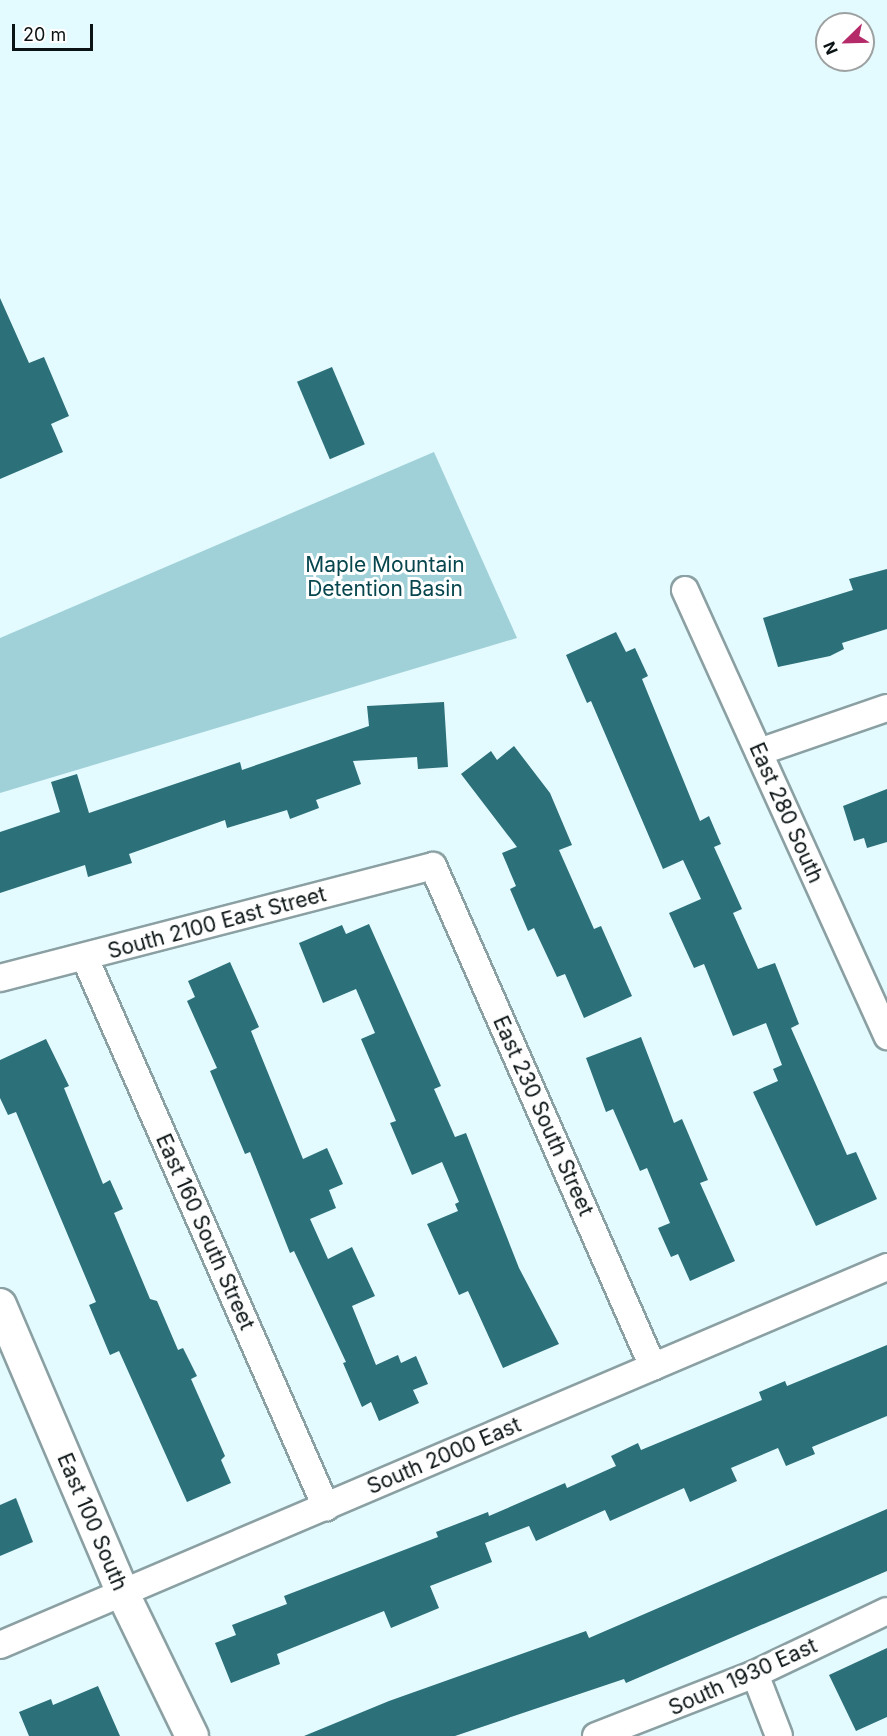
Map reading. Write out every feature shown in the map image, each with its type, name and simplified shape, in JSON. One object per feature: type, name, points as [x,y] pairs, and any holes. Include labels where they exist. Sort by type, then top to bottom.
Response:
[{"type":"street","name":"East 280 South","points":[[685,590],[887,1036]]},
{"type":"street","points":[[759,752],[887,708]]},
{"type":"street","name":"South 2100 East Street","points":[[0,978],[85,958],[433,866]]},
{"type":"street","name":"East 230 South Street","points":[[433,866],[653,1367]]},
{"type":"street","name":"East 160 South Street","points":[[85,958],[326,1507]]},
{"type":"street","name":"South 2000 East","points":[[0,1645],[887,1267]]},
{"type":"street","name":"East 100 South","points":[[0,1305],[123,1594],[192,1736]]},
{"type":"street","name":"South 1930 East","points":[[597,1736],[755,1674],[887,1611]]},
{"type":"street","points":[[755,1674],[779,1736]]},
{"type":"green space","name":"Maple Mountain Detention Basin","points":[[434,452],[517,638],[0,793],[0,638]]},
{"type":"building","points":[[0,298],[29,363],[44,357],[69,416],[51,424],[63,452],[0,479]]},
{"type":"building","points":[[332,367],[365,444],[330,459],[297,382]]},
{"type":"building","points":[[887,569],[887,629],[842,643],[844,649],[830,656],[778,667],[763,618],[853,590],[849,579]]},
{"type":"building","points":[[616,632],[626,652],[635,648],[648,676],[642,679],[700,821],[709,816],[721,844],[714,847],[742,909],[733,913],[758,969],[775,963],[799,1024],[791,1028],[847,1155],[856,1152],[877,1199],[816,1226],[753,1092],[778,1081],[773,1069],[782,1065],[766,1023],[733,1036],[704,964],[694,968],[669,913],[701,899],[683,860],[663,869],[591,701],[587,703],[566,655]]},
{"type":"building","points":[[444,702],[448,767],[418,769],[417,757],[353,761],[361,784],[316,800],[319,808],[290,819],[287,810],[227,828],[225,820],[129,854],[132,863],[88,877],[85,865],[0,893],[0,832],[60,812],[51,782],[77,774],[89,813],[240,762],[242,770],[369,726],[367,706]]},
{"type":"building","points":[[514,746],[550,793],[572,845],[559,850],[594,929],[601,926],[632,996],[584,1018],[565,974],[557,977],[534,928],[528,931],[510,889],[516,886],[502,853],[517,847],[461,774],[491,751],[497,760]]},
{"type":"building","points":[[887,789],[887,842],[867,848],[864,838],[854,841],[843,806]]},
{"type":"building","points":[[369,924],[441,1086],[434,1089],[455,1137],[466,1133],[519,1268],[559,1344],[503,1368],[468,1291],[459,1295],[427,1224],[458,1211],[455,1204],[459,1202],[442,1162],[412,1175],[390,1123],[396,1121],[361,1039],[375,1033],[356,989],[323,1003],[299,943],[342,925],[346,934]]},
{"type":"building","points":[[230,962],[259,1027],[251,1031],[303,1159],[327,1148],[343,1184],[329,1190],[336,1208],[310,1219],[328,1259],[352,1247],[375,1296],[352,1306],[376,1365],[398,1355],[401,1363],[416,1356],[428,1384],[413,1390],[419,1403],[379,1421],[371,1402],[362,1407],[343,1363],[346,1362],[294,1251],[290,1253],[250,1152],[245,1154],[210,1071],[217,1068],[187,1001],[195,997],[188,981]]},
{"type":"building","points":[[641,1037],[674,1123],[682,1119],[708,1180],[700,1183],[735,1261],[690,1281],[678,1254],[671,1257],[658,1228],[670,1223],[647,1168],[640,1171],[613,1109],[606,1112],[586,1058]]},
{"type":"building","points":[[46,1039],[69,1086],[64,1088],[103,1184],[110,1180],[123,1209],[114,1213],[150,1299],[157,1301],[178,1350],[183,1348],[197,1376],[191,1379],[225,1456],[221,1460],[231,1483],[187,1502],[119,1351],[110,1355],[89,1305],[96,1302],[16,1112],[8,1115],[0,1098],[0,1060]]},
{"type":"building","points":[[887,1345],[887,1416],[812,1447],[815,1454],[786,1466],[778,1448],[731,1468],[737,1481],[690,1502],[684,1488],[610,1521],[605,1510],[536,1541],[529,1526],[485,1543],[492,1562],[430,1586],[439,1608],[391,1628],[384,1611],[277,1654],[280,1664],[231,1683],[215,1643],[236,1635],[232,1625],[287,1604],[284,1596],[438,1537],[436,1532],[488,1512],[489,1516],[565,1483],[567,1488],[616,1466],[611,1456],[638,1443],[641,1450],[762,1400],[759,1392],[785,1381],[787,1386]]},
{"type":"building","points":[[16,1498],[33,1542],[0,1556],[0,1505]]},
{"type":"building","points":[[887,1509],[887,1571],[626,1683],[624,1679],[455,1736],[304,1736],[389,1701],[586,1631],[589,1638]]},
{"type":"building","points":[[887,1648],[887,1717],[856,1731],[829,1675]]},
{"type":"building","points":[[98,1686],[120,1736],[29,1736],[19,1712],[51,1699],[53,1705]]}]
